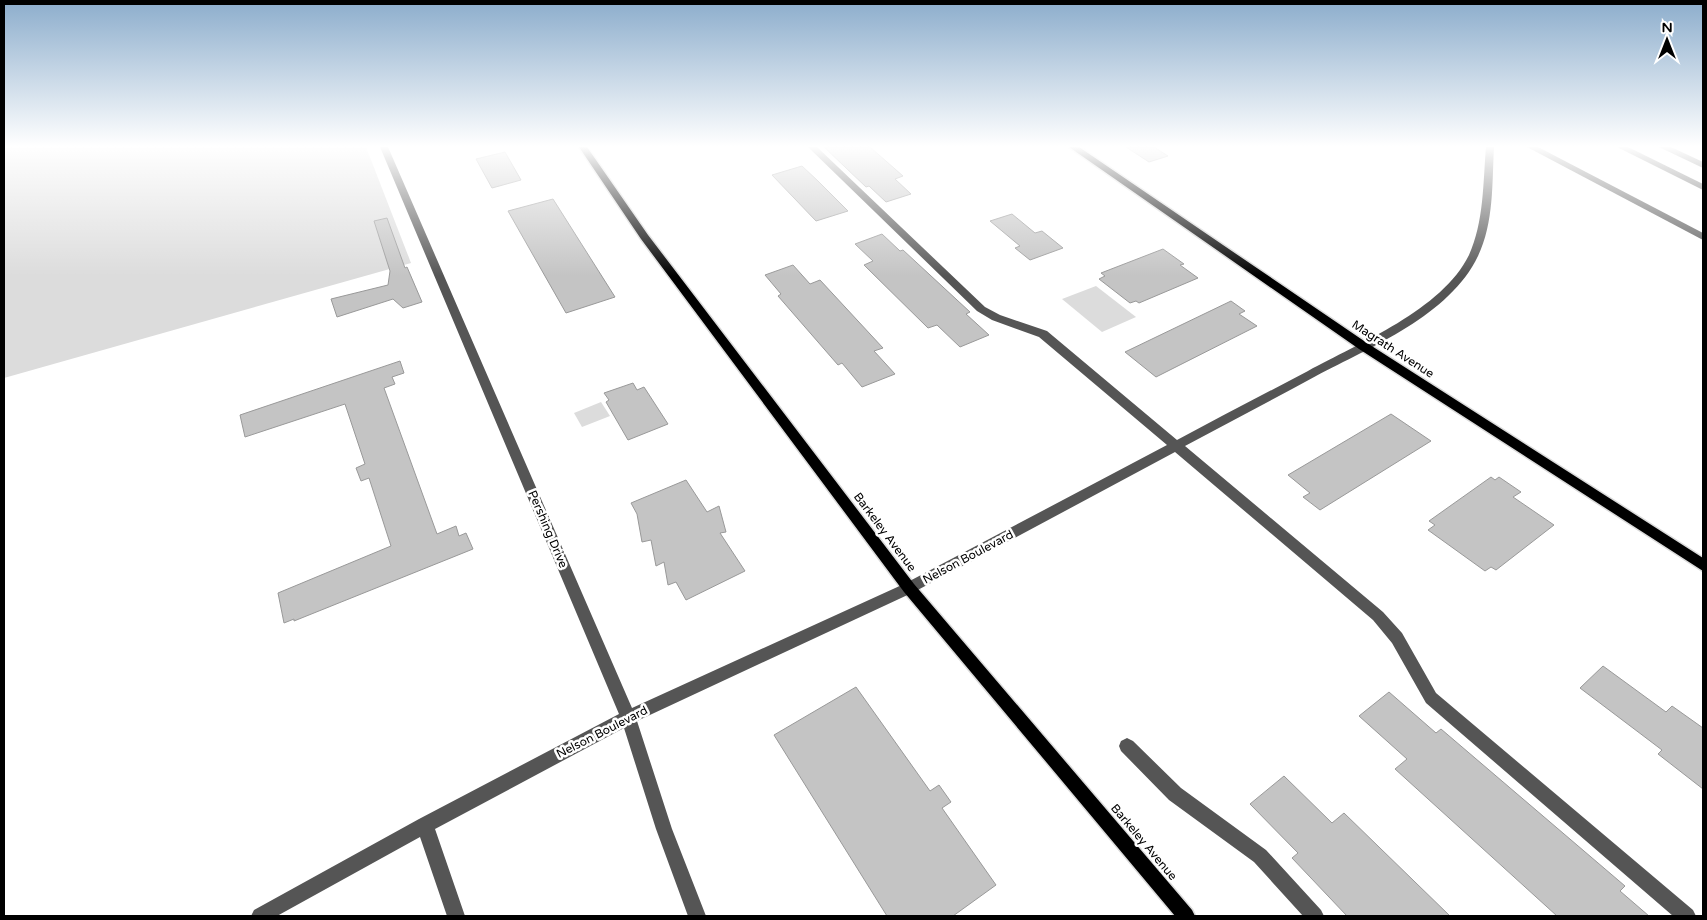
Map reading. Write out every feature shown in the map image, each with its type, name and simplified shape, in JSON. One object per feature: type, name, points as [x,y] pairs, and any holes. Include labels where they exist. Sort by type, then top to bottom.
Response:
[{"type":"main road","name":"Barkeley Avenue","points":[[613,190],[644,237],[909,588],[1186,916]]},
{"type":"main road","name":"Magrath Avenue","points":[[1136,190],[1363,346],[1703,565]]},
{"type":"street","name":"Pershing Drive","points":[[402,190],[628,717],[664,829],[697,916]]},
{"type":"street","points":[[857,190],[982,309],[996,317],[1030,327],[1043,334],[1384,622],[1397,638],[1431,698],[1687,916]]},
{"type":"street","name":"Nelson Boulevard","points":[[260,916],[425,825],[628,717],[909,588],[1363,346],[1442,297],[1457,282],[1471,261],[1483,226],[1486,190]]},
{"type":"street","points":[[1614,190],[1703,237]]},
{"type":"street","points":[[1127,746],[1174,794],[1246,844],[1260,856],[1315,916]]},
{"type":"street","points":[[425,825],[456,916]]},
{"type":"shaded area","points":[[4,190],[383,190],[411,263],[4,378]]},
{"type":"shaded area","points":[[1096,286],[1136,317],[1102,332],[1062,299]]},
{"type":"shaded area","points":[[601,402],[610,416],[582,427],[574,413]]},
{"type":"building","points":[[786,190],[827,190],[848,211],[816,221]]},
{"type":"building","points":[[873,190],[907,190],[911,194],[886,202]]},
{"type":"building","points":[[553,199],[615,297],[566,313],[508,211]]},
{"type":"building","points":[[1012,214],[1035,233],[1042,231],[1063,248],[1030,260],[1015,248],[1020,246],[990,221]]},
{"type":"building","points":[[387,218],[405,268],[407,267],[422,302],[403,308],[393,299],[337,317],[331,299],[388,285],[390,271],[374,221]]},
{"type":"building","points":[[882,234],[900,251],[903,250],[970,312],[966,314],[989,335],[960,347],[937,325],[928,328],[864,265],[873,261],[855,244]]},
{"type":"building","points":[[1163,249],[1184,264],[1180,265],[1198,278],[1139,303],[1136,301],[1130,303],[1099,279],[1105,276],[1101,273]]},
{"type":"building","points":[[793,265],[810,284],[820,280],[883,348],[874,351],[895,374],[862,387],[842,363],[838,365],[778,296],[781,294],[765,275]]},
{"type":"building","points":[[1231,301],[1245,311],[1239,314],[1257,326],[1156,377],[1125,352]]},
{"type":"building","points":[[400,361],[404,373],[392,377],[395,384],[384,388],[437,534],[456,526],[459,536],[466,533],[473,549],[294,621],[294,619],[284,623],[278,593],[391,546],[369,478],[361,481],[356,468],[365,464],[345,404],[245,437],[240,415]]},
{"type":"building","points":[[633,383],[637,390],[644,387],[668,424],[628,440],[606,402],[609,400],[604,393]]},
{"type":"building","points":[[1391,414],[1431,441],[1320,510],[1303,497],[1310,493],[1288,475]]},
{"type":"building","points":[[1491,477],[1495,480],[1499,477],[1521,492],[1513,497],[1554,525],[1496,570],[1491,567],[1485,571],[1428,530],[1435,525],[1429,521]]},
{"type":"building","points":[[686,480],[707,512],[719,506],[726,532],[720,533],[745,571],[686,600],[676,582],[668,585],[664,562],[656,566],[651,540],[642,542],[637,514],[631,503]]},
{"type":"building","points":[[1603,666],[1666,712],[1672,706],[1703,728],[1703,789],[1658,754],[1662,750],[1580,688]]},
{"type":"building","points":[[856,687],[930,791],[939,785],[951,802],[942,808],[996,885],[953,916],[887,916],[774,735]]},
{"type":"building","points":[[1389,692],[1436,733],[1441,729],[1625,886],[1620,891],[1649,916],[1557,916],[1395,769],[1407,759],[1359,716]]},
{"type":"building","points":[[1284,776],[1332,823],[1344,813],[1450,916],[1347,916],[1292,858],[1298,853],[1250,804]]}]
